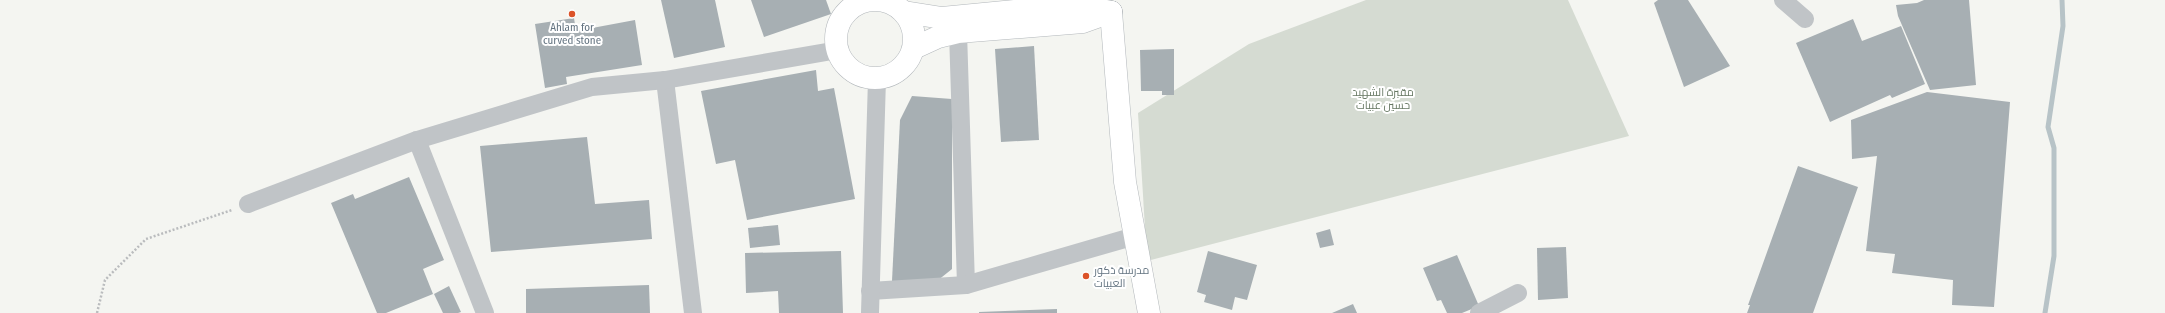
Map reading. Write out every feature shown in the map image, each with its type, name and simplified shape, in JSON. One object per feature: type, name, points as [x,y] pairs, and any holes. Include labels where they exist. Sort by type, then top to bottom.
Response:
[{"type":"street","points":[[1783,0],[1805,19]]},
{"type":"street","points":[[896,6],[911,23],[914,36],[914,48],[909,60],[900,70],[889,76],[877,79],[864,77],[852,71],[843,62],[838,50],[836,37],[839,25],[848,7],[868,1],[881,1],[942,18],[1058,3],[1111,6]]},
{"type":"street","points":[[914,48],[938,37],[958,32],[1083,22],[1111,6]]},
{"type":"street","points":[[1111,6],[1125,182],[1149,313]]},
{"type":"street","points":[[958,32],[966,285]]},
{"type":"street","points":[[248,204],[417,140],[592,87],[665,80],[838,50]]},
{"type":"street","points":[[870,313],[877,79]]},
{"type":"street","points":[[665,80],[692,313]]},
{"type":"street","points":[[417,140],[485,313]]},
{"type":"street","points":[[870,291],[966,285],[1135,236]]},
{"type":"street","points":[[1480,313],[1518,294]]},
{"type":"path","points":[[97,313],[105,280],[146,239],[248,204]]},
{"type":"green space","name":"مقبرة الشهيد حسين عبيات","points":[[1366,0],[1568,0],[1629,136],[1147,261],[1138,113],[1249,44]]},
{"type":"building","points":[[661,0],[715,0],[725,47],[674,58]]},
{"type":"building","points":[[751,0],[826,0],[831,14],[764,37]]},
{"type":"building","points":[[1658,0],[1688,0],[1730,66],[1684,87],[1654,3]]},
{"type":"building","points":[[1924,0],[1969,0],[1976,85],[1930,90],[1898,16],[1896,5],[1917,3]]},
{"type":"building","points":[[574,18],[576,31],[635,20],[642,65],[566,77],[567,84],[545,88],[535,24]]},
{"type":"building","points":[[1853,19],[1862,41],[1901,26],[1925,84],[1892,98],[1890,95],[1830,122],[1796,43]]},
{"type":"building","points":[[1034,46],[1039,140],[1001,142],[995,49]]},
{"type":"building","points":[[1174,49],[1174,95],[1162,95],[1162,91],[1141,91],[1140,50]]},
{"type":"building","points":[[816,70],[818,91],[834,88],[855,199],[747,220],[735,160],[716,164],[701,91]]},
{"type":"building","points":[[1927,92],[2010,102],[1994,307],[1952,305],[1953,280],[1892,273],[1895,254],[1866,251],[1877,156],[1852,159],[1851,120]]},
{"type":"building","points":[[912,96],[952,99],[952,269],[937,281],[892,281],[900,120]]},
{"type":"building","points":[[587,137],[595,204],[649,200],[652,239],[491,252],[480,146]]},
{"type":"building","points":[[1798,166],[1858,187],[1813,313],[1747,313],[1750,305],[1748,305]]},
{"type":"building","points":[[409,177],[444,260],[423,269],[433,294],[386,313],[377,313],[331,203],[353,194],[355,199]]},
{"type":"building","points":[[778,225],[780,245],[750,248],[748,228]]},
{"type":"building","points":[[1330,229],[1334,245],[1320,248],[1316,233]]},
{"type":"building","points":[[1566,247],[1568,298],[1538,300],[1537,248]]},
{"type":"building","points":[[841,251],[843,313],[779,313],[778,291],[746,293],[745,253]]},
{"type":"building","points":[[1208,251],[1257,265],[1247,300],[1235,297],[1232,310],[1204,302],[1206,295],[1197,292]]},
{"type":"building","points":[[1457,255],[1479,306],[1462,313],[1447,313],[1441,300],[1437,301],[1423,268]]},
{"type":"building","points":[[649,285],[650,313],[526,313],[526,289]]},
{"type":"building","points":[[449,286],[461,312],[443,313],[434,294]]},
{"type":"building","points":[[1353,304],[1357,313],[1332,313]]},
{"type":"building","points":[[1057,309],[1057,313],[979,313],[979,312]]},
{"type":"waterway","points":[[2045,313],[2054,256],[2054,148],[2048,127],[2063,26],[2062,0]]},
{"type":"place","name":"Ahlam for curved stone","points":[[572,14]]},
{"type":"place","name":"مدرسة ذكور العبيات","points":[[1086,276]]}]
